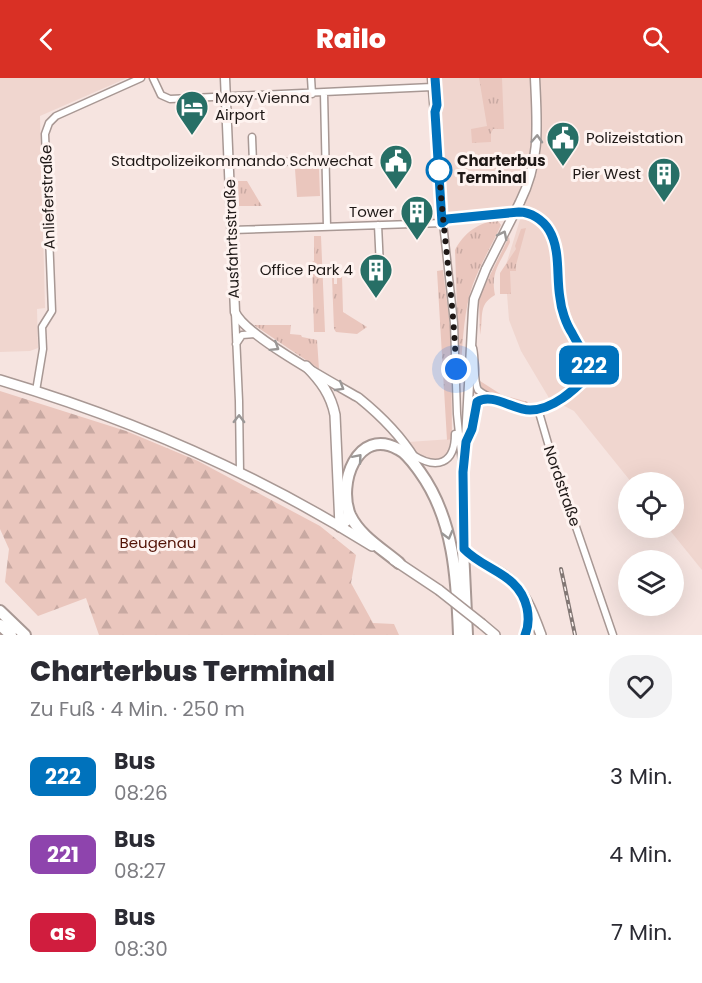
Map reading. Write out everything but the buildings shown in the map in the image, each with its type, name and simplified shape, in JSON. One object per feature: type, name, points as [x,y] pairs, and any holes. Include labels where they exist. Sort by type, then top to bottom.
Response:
[{"type":"highway","points":[[340,526],[348,519],[346,496],[349,471],[358,455],[372,446],[390,445],[400,450],[426,481],[442,515],[455,569],[459,635]]},
{"type":"highway","points":[[349,513],[364,535],[399,563]]},
{"type":"highway","points":[[464,549],[467,635]]},
{"type":"highway","points":[[0,611],[6,627],[25,635]]},
{"type":"main road","points":[[306,366],[326,390],[335,415],[340,526]]},
{"type":"main road","points":[[0,381],[36,391],[152,434],[240,472],[340,526],[399,563],[439,590],[495,635]]},
{"type":"main road","points":[[322,516],[331,513],[338,501]]},
{"type":"main road","points":[[464,549],[475,559],[505,575],[519,589],[541,635]]},
{"type":"main road","points":[[525,598],[529,617],[525,635]]},
{"type":"street","name":"Anlieferstraße","points":[[36,391],[43,349],[42,327],[52,311],[45,134],[49,123],[56,116],[141,78]]},
{"type":"street","points":[[153,78],[161,95],[170,99],[432,87]]},
{"type":"street","name":"Ausfahrtsstraße","points":[[225,78],[235,312],[239,320],[255,334],[373,409],[412,455],[426,481]]},
{"type":"street","points":[[311,78],[312,94]]},
{"type":"street","points":[[431,78],[442,223],[454,323],[463,472],[464,549]]},
{"type":"street","points":[[463,472],[474,298],[486,268],[520,202],[533,168],[537,132],[535,78]]},
{"type":"street","points":[[324,93],[327,226]]},
{"type":"street","points":[[252,137],[253,163]]},
{"type":"street","points":[[229,164],[327,160]]},
{"type":"street","points":[[232,230],[442,223]]},
{"type":"street","points":[[378,225],[380,267]]},
{"type":"street","points":[[235,312],[240,472]]},
{"type":"street","points":[[236,344],[242,335],[255,334]]},
{"type":"street","points":[[472,343],[476,360],[475,386],[483,394],[521,409],[538,409],[565,398],[589,375],[587,360]]},
{"type":"street","points":[[466,442],[472,429],[477,402],[485,398],[495,400]]},
{"type":"street","name":"Nordstraße","points":[[538,409],[552,458],[613,635]]},
{"type":"street","points":[[412,455],[424,462],[434,464],[447,459],[455,447],[455,420],[458,414]]},
{"type":"shaded area","points":[[0,78],[127,78],[40,116],[45,308],[37,309],[38,348],[30,351],[0,352]]},
{"type":"shaded area","points":[[437,78],[702,78],[702,570],[676,538],[684,538],[684,472],[623,472],[574,411],[549,398],[521,351],[509,320],[505,268],[523,210],[447,214]]},
{"type":"shaded area","points":[[452,439],[453,444],[447,456],[434,462],[419,456],[408,442]]},
{"type":"green space","points":[[479,78],[502,78],[504,129],[493,129],[491,142],[472,143],[471,129],[487,126]]},
{"type":"green space","points":[[319,168],[320,196],[297,197],[295,169]]},
{"type":"green space","points":[[238,181],[247,181],[262,206],[239,206]]},
{"type":"green space","points":[[498,221],[501,225],[479,269],[470,294],[464,324],[461,366],[459,366],[455,250],[472,230],[484,223]]},
{"type":"green space","points":[[526,228],[516,271],[510,271],[511,294],[500,294],[500,273],[516,249],[521,229]]},
{"type":"green space","points":[[314,236],[321,236],[325,332],[314,332],[312,262],[314,261]]},
{"type":"green space","points":[[509,237],[510,242],[495,273],[495,295],[483,308],[480,335],[479,297]]},
{"type":"green space","points":[[443,270],[451,334],[452,439],[447,440],[437,271]]},
{"type":"green space","points":[[337,275],[342,275],[343,312],[367,327],[357,334],[336,332],[334,329],[332,277],[334,277],[334,284],[337,284]]},
{"type":"green space","points":[[344,316],[358,325],[352,333],[340,327],[334,327],[334,320]]},
{"type":"green space","points":[[254,325],[291,325],[290,334],[317,340],[319,369]]},
{"type":"green space","points":[[480,381],[502,395],[528,403],[515,403],[492,396],[482,387]]},
{"type":"green space","name":"Beugenau","points":[[0,391],[126,431],[198,461],[320,526],[356,555],[351,583],[373,623],[394,624],[399,635],[99,635],[86,598],[38,616],[5,582],[9,549],[0,529]]},
{"type":"railway","points":[[561,569],[575,635]]},
{"type":"bus line","name":"222","points":[[435,78],[442,223],[447,219],[519,212],[541,220],[555,242],[560,298],[570,330],[587,360],[589,369],[589,375],[565,398],[538,409],[521,409],[495,400],[480,399],[477,402],[472,429],[466,442],[462,493],[464,549],[475,559],[505,575],[519,589],[525,598],[529,617],[525,635]]},
{"type":"place","name":"Moxy Vienna Airport","points":[[192,136]]},
{"type":"place","name":"Polizeistation","points":[[563,167]]},
{"type":"place","name":"Charterbus Terminal","points":[[439,170]]},
{"type":"place","name":"Stadtpolizeikommando Schwechat","points":[[396,190]]},
{"type":"place","name":"Pier West","points":[[664,203]]},
{"type":"place","name":"Tower","points":[[417,241]]},
{"type":"place","name":"Office Park 4","points":[[376,299]]},
{"type":"route","points":[[439,170],[439,168],[442,223],[454,323],[456,369]]}]
